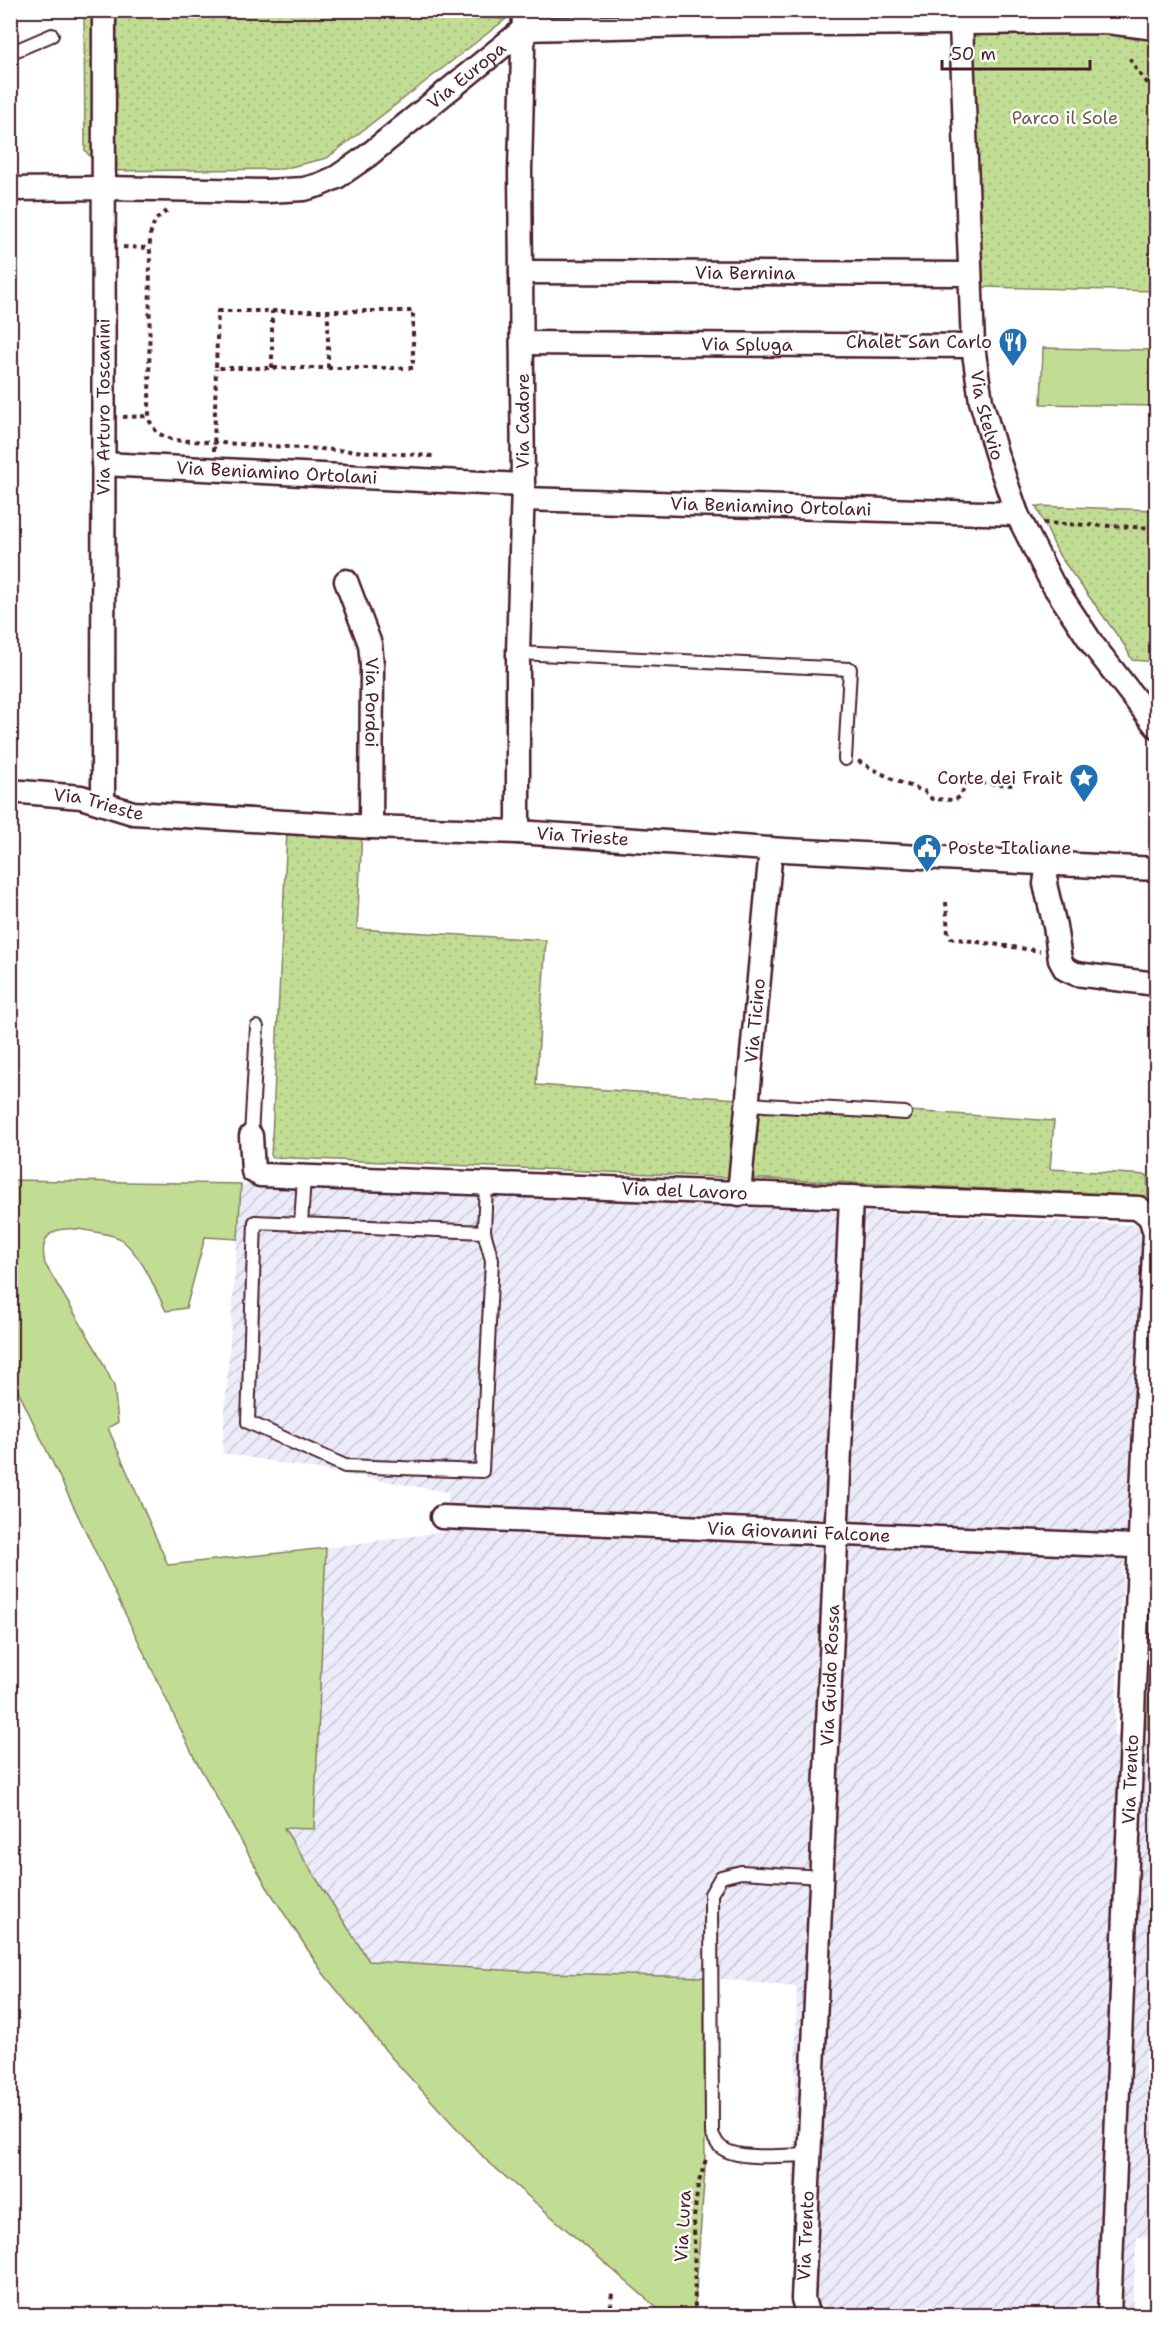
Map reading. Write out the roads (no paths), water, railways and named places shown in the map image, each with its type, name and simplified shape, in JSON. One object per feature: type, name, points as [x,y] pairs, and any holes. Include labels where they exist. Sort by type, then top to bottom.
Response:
[{"type":"street","name":"Via Arturo Toscanini","points":[[103,803],[104,10]]},
{"type":"street","points":[[524,20],[699,25],[959,19],[1107,22],[1156,28]]},
{"type":"street","name":"Via Stelvio","points":[[959,19],[973,346],[981,401],[996,453],[1026,518],[1052,583],[1093,645],[1156,726]]},
{"type":"street","name":"Via Europa","points":[[10,189],[267,191],[304,189],[319,185],[337,177],[366,157],[524,20]]},
{"type":"street","name":"Via Cadore","points":[[518,832],[518,653],[523,492],[520,170],[524,20]]},
{"type":"street","name":"Via Bernina","points":[[521,272],[969,274]]},
{"type":"street","name":"Via Spluga","points":[[522,343],[973,346]]},
{"type":"street","name":"Via Beniamino Ortolani","points":[[103,464],[523,492],[1026,518]]},
{"type":"street","name":"Via Pordoi","points":[[346,581],[370,644],[372,665],[371,827]]},
{"type":"street","name":"Via Trieste","points":[[10,791],[81,796],[133,813],[371,827],[518,832],[771,849],[1156,869]]},
{"type":"street","name":"Via Ticino","points":[[740,1194],[771,849]]},
{"type":"street","points":[[1048,864],[1045,884],[1056,926],[1062,965],[1069,972],[1156,984]]},
{"type":"street","name":"Via del Lavoro","points":[[251,1136],[253,1171],[260,1175],[1139,1208],[1154,1215]]},
{"type":"street","name":"Via Guido Rossa","points":[[810,2155],[851,1197]]},
{"type":"street","name":"Via Trento","points":[[1109,2316],[1148,1546],[1154,1215]]},
{"type":"street","name":"Via Giovanni Falcone","points":[[442,1517],[1148,1546]]},
{"type":"street","name":"Via Trento","points":[[808,2316],[803,2299],[810,2155]]},
{"type":"lane","points":[[10,53],[52,35]]},
{"type":"lane","points":[[518,653],[850,669],[845,759]]},
{"type":"lane","points":[[251,1136],[257,1028]]},
{"type":"lane","points":[[748,1104],[905,1113]]},
{"type":"lane","points":[[302,1224],[304,1178]]},
{"type":"lane","points":[[484,1232],[255,1222],[248,1422],[345,1466],[482,1471],[492,1260],[484,1232],[486,1184]]},
{"type":"lane","points":[[810,2155],[734,2155],[720,2148],[712,2133],[711,1894],[721,1877],[741,1872],[822,1877]]},
{"type":"place","name":"Chalet San Carlo","points":[[1013,368]]},
{"type":"place","name":"Corte dei Frait","points":[[1084,804]]},
{"type":"place","name":"Poste Italiane","points":[[927,874]]},
{"type":"park label","name":"Parco il Sole","points":[[1065,118]]}]
